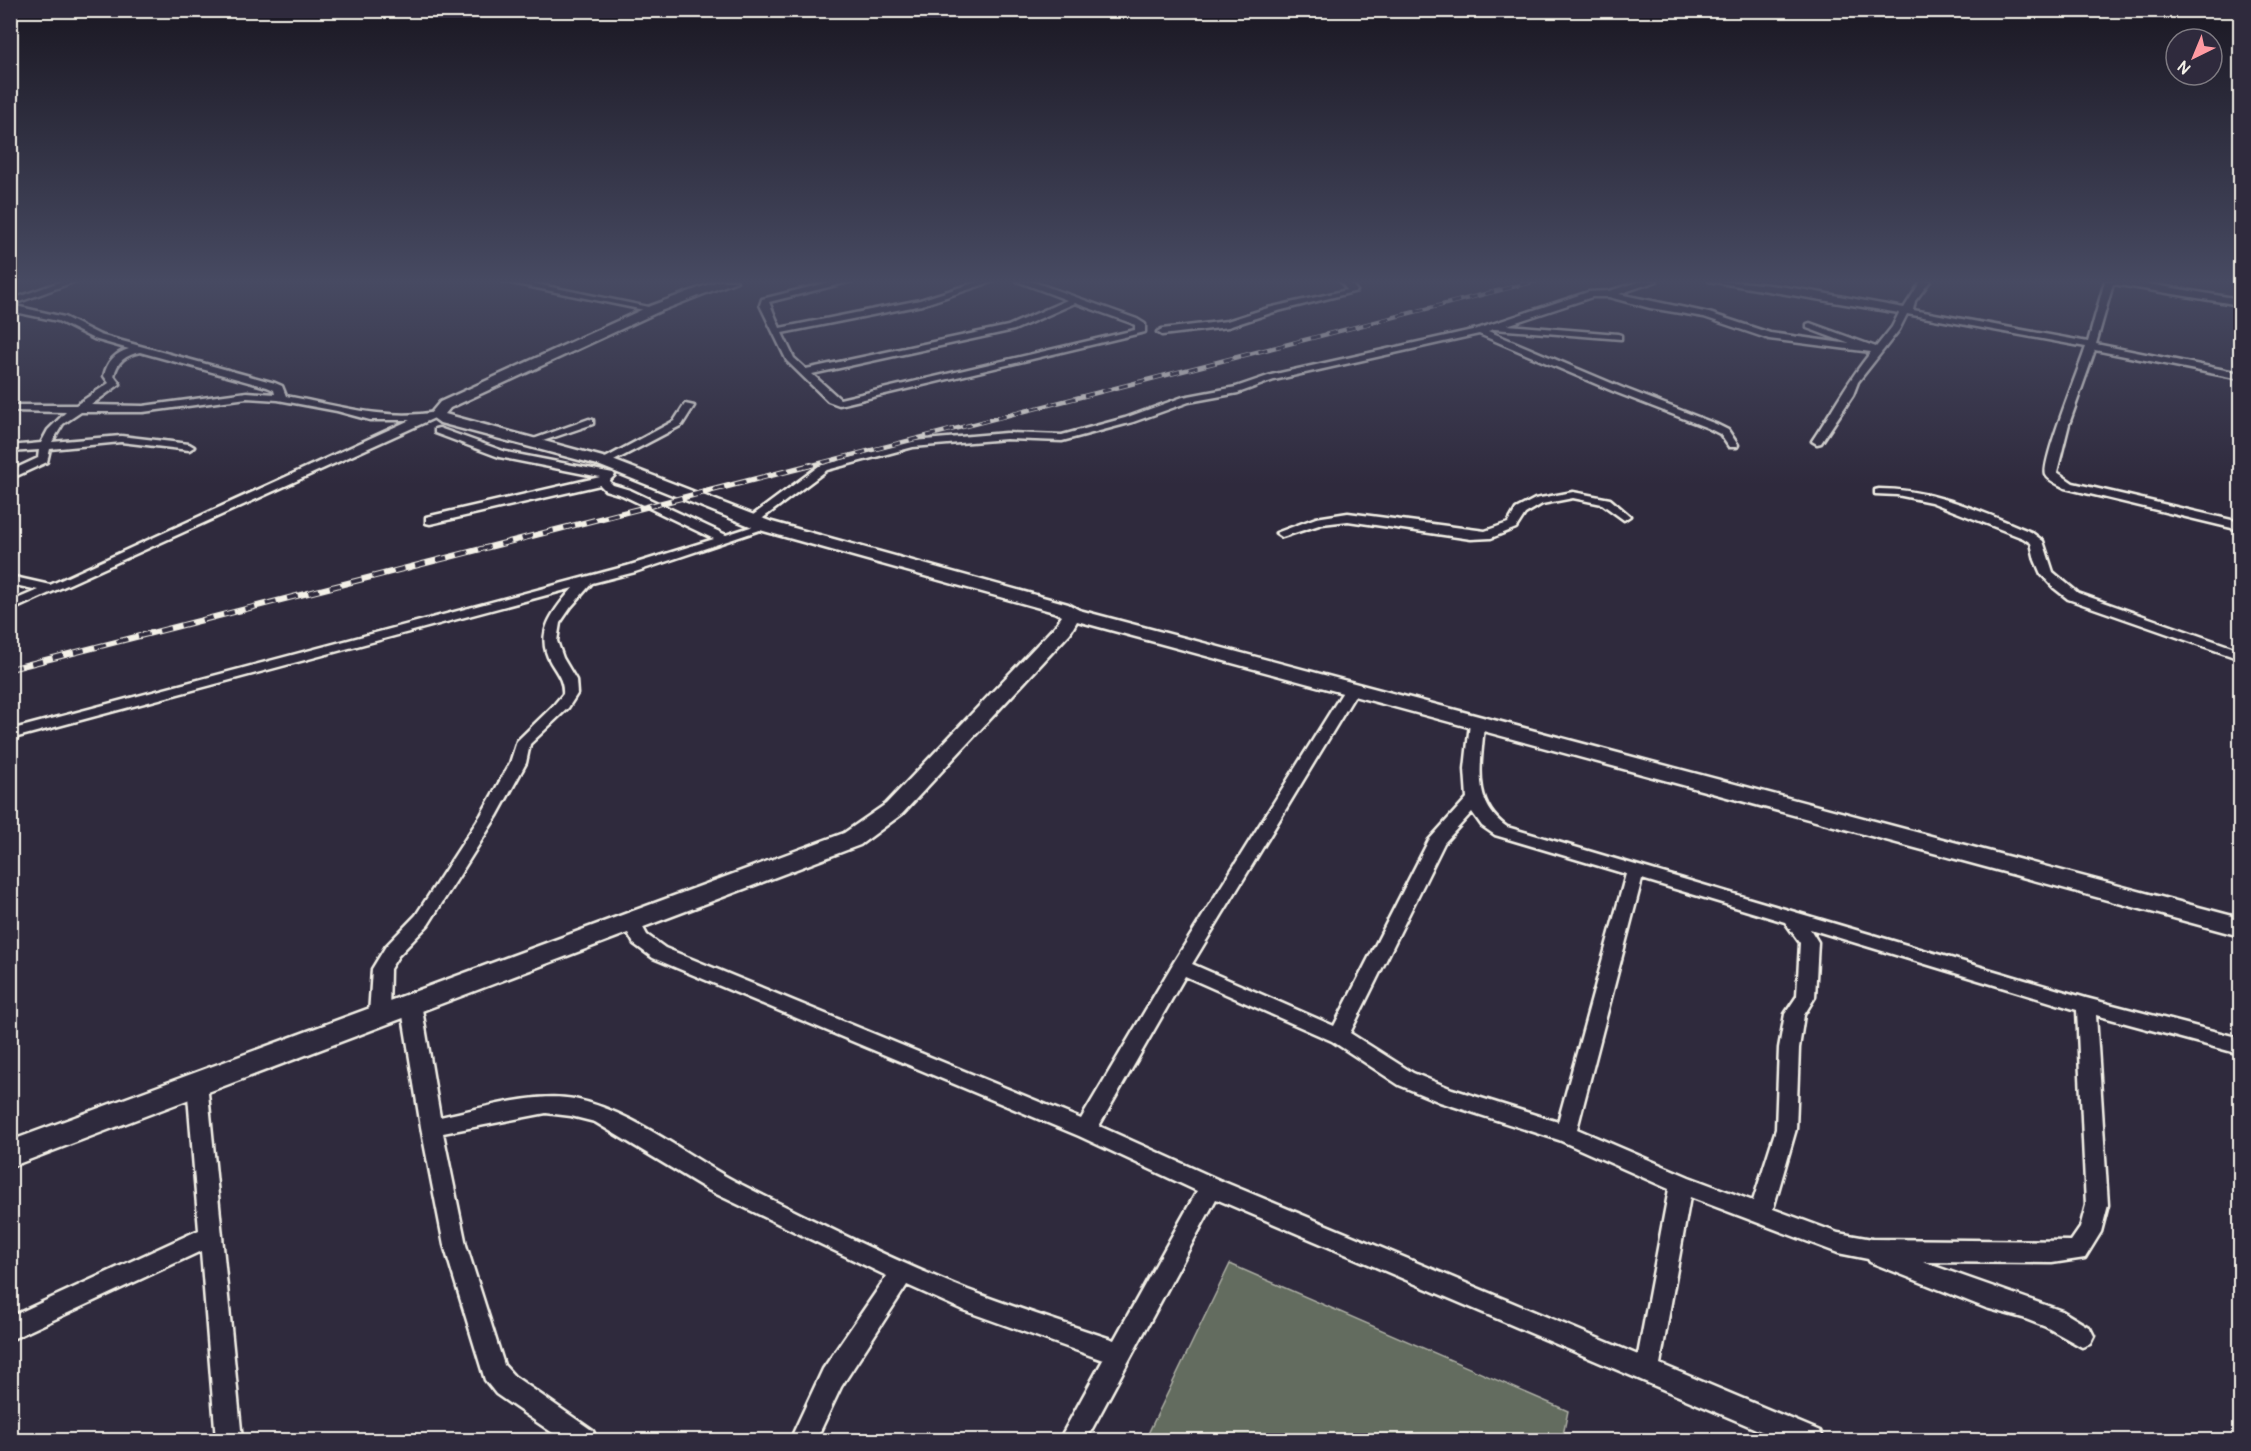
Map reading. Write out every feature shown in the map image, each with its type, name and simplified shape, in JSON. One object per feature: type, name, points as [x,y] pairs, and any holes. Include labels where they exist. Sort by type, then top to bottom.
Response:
[{"type":"street","points":[[10,476],[43,460],[44,446],[58,421],[101,397],[115,384],[109,376],[110,366],[126,351],[140,349],[275,386],[280,397]]},
{"type":"street","points":[[10,607],[433,421],[445,405],[568,349]]},
{"type":"street","points":[[785,349],[790,359],[803,373],[832,399],[847,403],[1071,349]]},
{"type":"street","points":[[803,373],[915,349]]},
{"type":"street","points":[[10,735],[587,581],[725,539],[759,524],[823,468],[836,462],[913,444],[1006,436],[1062,438],[1129,420],[1187,399],[1238,390],[1271,378],[1398,349]]},
{"type":"street","points":[[1527,349],[1618,390],[1712,426],[1724,432],[1733,445]]},
{"type":"street","points":[[1866,349],[1876,350]]},
{"type":"street","points":[[2090,349],[2060,429],[2052,476],[2069,486],[2241,526]]},
{"type":"street","points":[[2105,349],[2241,376]]},
{"type":"street","points":[[1817,441],[1848,395],[1853,381],[1876,350]]},
{"type":"street","points":[[10,408],[78,411],[143,409],[248,395],[280,397],[338,408],[370,417],[445,420],[530,442],[603,472],[759,524],[1061,608],[1072,614],[2241,927]]},
{"type":"street","points":[[430,520],[603,472],[678,423],[688,406]]},
{"type":"street","points":[[433,421],[503,455],[609,475],[603,472]]},
{"type":"street","points":[[530,442],[589,422]]},
{"type":"street","points":[[10,449],[122,439],[189,447]]},
{"type":"street","points":[[603,472],[609,488],[626,492],[725,539]]},
{"type":"street","points":[[1282,533],[1320,521],[1348,517],[1471,535],[1487,535],[1512,525],[1520,512],[1529,505],[1573,495],[1589,490],[1590,487]]},
{"type":"street","points":[[1879,492],[1895,490],[1927,497],[2027,535],[2037,541],[2039,556],[2053,583],[2073,596],[2241,655]]},
{"type":"street","points":[[1573,495],[1606,501],[1624,516]]},
{"type":"street","points":[[10,580],[51,589]]},
{"type":"street","points":[[379,1015],[381,969],[392,951],[423,920],[489,816],[518,764],[522,744],[566,702],[571,692],[569,678],[557,665],[549,644],[552,628],[587,581]]},
{"type":"street","points":[[10,1154],[630,920],[835,847],[869,828],[894,809],[1057,636],[1072,614]]},
{"type":"street","points":[[1086,1130],[1181,967],[1352,690]]},
{"type":"street","points":[[1477,723],[1473,801],[1482,818],[1501,831],[2086,1005],[2241,1046]]},
{"type":"street","points":[[1339,1036],[1437,840],[1473,801]]},
{"type":"street","points":[[1565,1133],[1636,870]]},
{"type":"street","points":[[1760,1214],[1786,1129],[1789,1048],[1795,1014],[1806,998],[1809,942],[1791,916]]},
{"type":"street","points":[[630,920],[640,939],[658,953],[1086,1130],[1211,1187],[1809,1440]]},
{"type":"street","points":[[1181,967],[1339,1036],[1406,1079],[1447,1096],[1565,1133],[1681,1184],[1760,1214],[1864,1250],[1986,1297],[2024,1307],[2054,1319],[2082,1336]]},
{"type":"street","points":[[411,1003],[431,1127],[455,1245],[494,1372],[505,1385],[584,1440]]},
{"type":"street","points":[[1864,1250],[2048,1255],[2077,1251],[2090,1232],[2097,1205],[2086,1005]]},
{"type":"street","points":[[197,1083],[229,1440]]},
{"type":"street","points":[[431,1127],[546,1105],[564,1105],[592,1112],[611,1119],[716,1184],[903,1272],[963,1299],[1119,1354]]},
{"type":"street","points":[[1647,1370],[1681,1184]]},
{"type":"street","points":[[1072,1440],[1211,1187]]},
{"type":"street","points":[[10,1329],[211,1235]]},
{"type":"street","points":[[803,1440],[832,1378],[903,1272]]},
{"type":"green space","points":[[1230,1264],[1568,1411],[1562,1440],[1145,1440]]},
{"type":"railway","points":[[805,467],[1270,349]]},
{"type":"railway","points":[[10,669],[811,465]]}]
